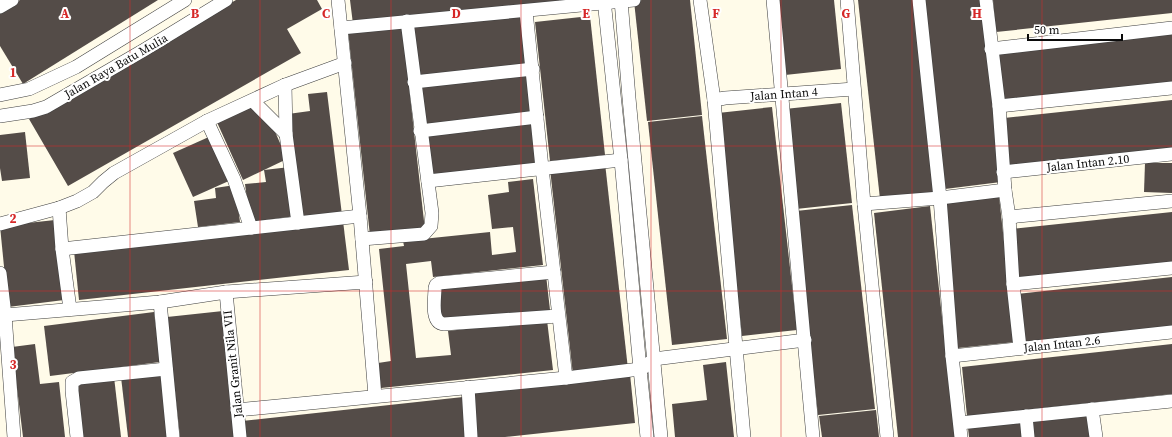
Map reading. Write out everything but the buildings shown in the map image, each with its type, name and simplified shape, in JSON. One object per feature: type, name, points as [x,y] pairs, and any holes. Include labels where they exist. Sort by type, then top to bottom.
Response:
[{"type":"street","points":[[0,7],[12,0]]},
{"type":"street","points":[[0,95],[29,89],[76,68],[185,0]]},
{"type":"street","name":"Jalan Raya Batu Mulia","points":[[0,116],[33,111],[46,107],[226,0]]},
{"type":"street","points":[[338,0],[360,216],[375,396]]},
{"type":"street","points":[[341,28],[526,11],[604,1],[625,0],[628,98],[662,437]]},
{"type":"street","points":[[700,0],[714,100],[744,437]]},
{"type":"street","points":[[773,0],[813,437]]},
{"type":"street","points":[[847,0],[864,204],[887,437]]},
{"type":"street","points":[[919,0],[940,198],[952,356],[961,437]]},
{"type":"street","points":[[986,0],[999,106],[1005,190],[1009,217],[1013,284],[1020,348]]},
{"type":"street","points":[[604,1],[621,160],[647,437]]},
{"type":"street","points":[[526,11],[558,316],[566,378]]},
{"type":"street","points":[[362,239],[424,234],[429,230],[432,220],[407,22]]},
{"type":"street","points":[[991,49],[1172,28]]},
{"type":"street","points":[[0,224],[77,202],[93,192],[102,182],[114,173],[207,121],[285,85],[345,62]]},
{"type":"street","points":[[414,82],[533,69]]},
{"type":"street","points":[[285,85],[286,134],[298,223]]},
{"type":"street","points":[[999,106],[1172,88]]},
{"type":"street","name":"Jalan Intan 4","points":[[714,100],[854,89]]},
{"type":"street","points":[[253,101],[286,134]]},
{"type":"street","points":[[420,130],[537,117]]},
{"type":"street","points":[[207,121],[234,179],[251,228]]},
{"type":"street","name":"Jalan Intan 2.10","points":[[1004,172],[1172,154]]},
{"type":"street","points":[[428,181],[621,160]]},
{"type":"street","points":[[864,204],[940,198],[1005,190]]},
{"type":"street","points":[[1009,217],[1172,201]]},
{"type":"street","points":[[59,208],[62,249],[70,309]]},
{"type":"street","points":[[62,249],[360,216]]},
{"type":"street","points":[[1013,284],[1172,268]]},
{"type":"street","points":[[554,272],[439,284],[436,285],[435,288],[434,310],[438,322],[444,324],[558,316]]},
{"type":"street","points":[[0,273],[6,316],[14,437]]},
{"type":"street","points":[[6,316],[160,302],[226,292],[366,282]]},
{"type":"street","name":"Jalan Granit Nila VII","points":[[226,292],[240,437]]},
{"type":"street","points":[[160,302],[172,437]]},
{"type":"street","name":"Jalan Intan 2.6","points":[[952,356],[1172,332]]},
{"type":"street","points":[[237,410],[566,378],[640,369],[654,359],[805,340]]},
{"type":"street","points":[[77,437],[72,382],[79,378],[166,369]]},
{"type":"street","points":[[468,387],[471,437]]},
{"type":"street","points":[[960,423],[1172,401]]},
{"type":"street","points":[[1092,409],[1096,437]]},
{"type":"street","points":[[1026,416],[1028,437]]}]
